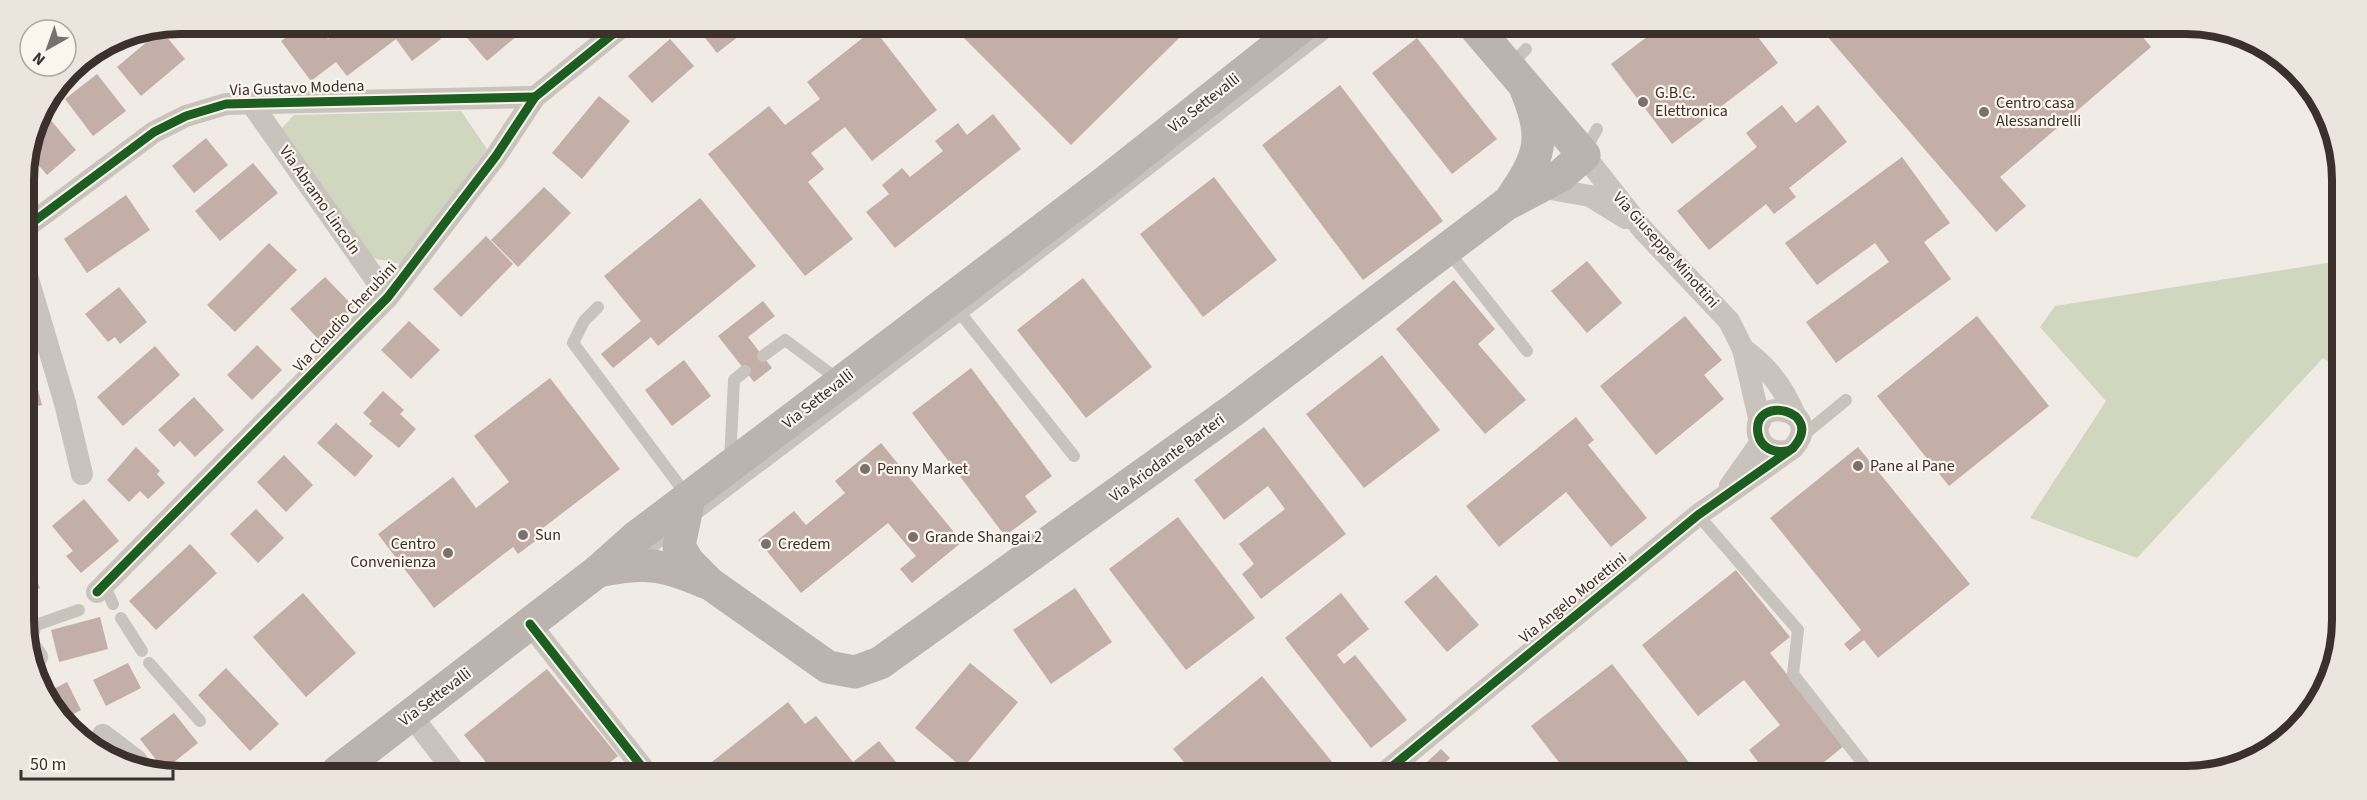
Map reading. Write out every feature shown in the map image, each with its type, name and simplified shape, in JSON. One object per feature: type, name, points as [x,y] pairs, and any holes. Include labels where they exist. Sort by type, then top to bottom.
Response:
[{"type":"main road","name":"Via Settevalli","points":[[345,766],[530,624],[613,568],[635,538],[685,511],[730,466],[1298,34]]},
{"type":"main road","points":[[1483,34],[1520,68],[1590,142],[1560,177],[1509,202]]},
{"type":"main road","name":"Via Ariodante Barteri","points":[[710,583],[828,667],[855,672],[880,663],[1235,409],[1509,202],[1532,168],[1538,148],[1537,118],[1520,68]]},
{"type":"main road","points":[[685,511],[679,546],[688,562],[710,583]]},
{"type":"main road","points":[[613,568],[655,564],[675,569],[710,583]]},
{"type":"street","name":"Via Claudio Cherubini","points":[[104,594],[388,297],[496,156],[535,97],[613,34]]},
{"type":"street","name":"Via Gustavo Modena","points":[[35,221],[154,132],[186,116],[226,104],[535,97]]},
{"type":"street","name":"Via Abramo Lincoln","points":[[251,103],[388,297]]},
{"type":"street","name":"Via Giuseppe Minottini","points":[[1590,142],[1644,231],[1729,321],[1743,349],[1760,432]]},
{"type":"street","points":[[1539,187],[1590,196],[1644,231]]},
{"type":"street","points":[[35,302],[65,403],[82,474]]},
{"type":"street","name":"Via Giuseppe Minottini","points":[[1743,349],[1765,365],[1788,398],[1795,432]]},
{"type":"street","points":[[1782,409],[1795,432],[1772,451],[1760,432],[1763,416],[1782,409]]},
{"type":"street","name":"Via Angelo Morettini","points":[[1718,502],[1760,432]]},
{"type":"street","name":"Via Angelo Morettini","points":[[1393,765],[1698,514],[1718,502],[1795,432]]},
{"type":"street","points":[[530,624],[641,766]]},
{"type":"street","points":[[411,715],[450,766]]},
{"type":"street","points":[[103,735],[131,756]]},
{"type":"lane","name":"Via Settevalli","points":[[685,511],[961,314],[1298,34]]},
{"type":"lane","points":[[1447,249],[1527,351]]},
{"type":"lane","points":[[598,307],[584,321],[573,343],[685,511]]},
{"type":"lane","points":[[961,314],[1074,456]]},
{"type":"lane","points":[[763,356],[784,340],[840,381]]},
{"type":"lane","points":[[730,466],[734,380],[745,371]]},
{"type":"lane","points":[[1795,432],[1846,400]]},
{"type":"lane","points":[[1698,514],[1798,630],[1793,674],[1864,765]]},
{"type":"lane","points":[[35,629],[36,625],[79,610]]},
{"type":"lane","points":[[121,618],[142,651]]},
{"type":"lane","points":[[149,663],[200,721]]},
{"type":"green space","points":[[461,111],[487,149],[401,264],[372,258],[280,130],[294,115]]},
{"type":"green space","points":[[2332,262],[2332,365],[2323,358],[2137,558],[2030,518],[2106,401],[2040,327],[2055,306]]},
{"type":"building","points":[[290,34],[324,34],[328,39],[334,34],[437,34],[441,39],[412,61],[396,39],[347,76],[336,62],[311,81],[281,41]]},
{"type":"building","points":[[464,34],[519,34],[487,61]]},
{"type":"building","points":[[702,34],[742,34],[717,53]]},
{"type":"building","points":[[868,34],[878,34],[937,110],[872,161],[845,127],[811,153],[824,169],[808,182],[853,239],[805,276],[708,154],[769,106],[785,125],[820,99],[807,82]]},
{"type":"building","points":[[960,34],[1177,34],[1180,37],[1071,145]]},
{"type":"building","points":[[1651,34],[1756,34],[1778,63],[1672,144],[1611,64]]},
{"type":"building","name":"Centro casa Alessandrelli","points":[[1825,34],[2140,34],[2151,47],[2000,177],[2026,206],[1996,232]]},
{"type":"building","points":[[166,36],[185,59],[141,96],[117,67],[153,37]]},
{"type":"building","points":[[1417,38],[1497,139],[1452,174],[1372,73]]},
{"type":"building","points":[[670,39],[694,66],[652,103],[628,76]]},
{"type":"building","points":[[97,74],[126,111],[93,136],[65,99]]},
{"type":"building","points":[[1340,85],[1443,221],[1363,280],[1262,145]]},
{"type":"building","points":[[599,96],[630,121],[582,179],[552,153]]},
{"type":"building","points":[[1782,105],[1796,123],[1818,105],[1847,142],[1789,188],[1796,197],[1774,214],[1766,204],[1709,250],[1677,211],[1757,147],[1746,133]]},
{"type":"building","points":[[993,114],[1021,149],[895,248],[866,212],[889,194],[882,185],[902,168],[910,177],[943,151],[935,141],[958,123],[967,135]]},
{"type":"building","points":[[49,118],[76,150],[47,175],[36,162],[39,143]]},
{"type":"building","points":[[206,138],[228,165],[194,193],[172,166]]},
{"type":"building","points":[[1902,157],[1950,223],[1924,242],[1951,279],[1836,363],[1806,322],[1889,262],[1875,243],[1817,285],[1785,243]]},
{"type":"building","points":[[253,163],[278,193],[220,241],[195,211]]},
{"type":"building","points":[[1214,177],[1277,260],[1203,317],[1140,234]]},
{"type":"building","points":[[544,187],[571,213],[518,267],[491,240]]},
{"type":"building","points":[[126,195],[150,230],[87,273],[64,239]]},
{"type":"building","points":[[700,198],[756,266],[658,346],[651,337],[613,368],[601,354],[641,321],[604,276]]},
{"type":"building","points":[[486,236],[513,264],[461,317],[433,289]]},
{"type":"building","points":[[269,243],[297,270],[235,332],[207,305]]},
{"type":"building","points":[[1587,261],[1622,303],[1587,333],[1551,291]]},
{"type":"building","points":[[325,277],[354,307],[319,340],[290,309]]},
{"type":"building","points":[[1083,278],[1152,367],[1086,418],[1017,330]]},
{"type":"building","points":[[1454,280],[1495,329],[1478,344],[1526,400],[1485,434],[1396,329]]},
{"type":"building","points":[[119,287],[147,322],[120,344],[115,337],[108,342],[85,314]]},
{"type":"building","points":[[763,301],[775,316],[748,337],[772,368],[754,382],[718,336]]},
{"type":"building","points":[[1685,316],[1722,360],[1704,375],[1724,399],[1656,455],[1600,386]]},
{"type":"building","points":[[1977,316],[2049,406],[1949,486],[1877,396]]},
{"type":"building","points":[[409,321],[440,350],[411,379],[381,350]]},
{"type":"building","points":[[257,345],[282,370],[252,400],[227,375]]},
{"type":"building","points":[[155,346],[180,375],[123,426],[97,397]]},
{"type":"building","points":[[1382,355],[1440,430],[1364,488],[1306,414]]},
{"type":"building","points":[[684,360],[711,396],[672,426],[645,390]]},
{"type":"building","points":[[971,368],[1052,476],[1025,496],[1037,512],[1005,536],[912,413]]},
{"type":"building","points":[[35,377],[42,405],[34,407]]},
{"type":"building","points":[[550,378],[620,469],[539,531],[542,536],[518,554],[513,547],[434,608],[378,534],[453,477],[476,508],[509,482],[474,436]]},
{"type":"building","points":[[383,391],[404,410],[400,414],[416,429],[399,448],[369,424],[372,421],[363,413]]},
{"type":"building","points":[[194,397],[224,430],[195,457],[180,441],[174,447],[158,430]]},
{"type":"building","points":[[1576,417],[1594,440],[1588,445],[1647,518],[1611,547],[1566,492],[1499,547],[1466,506]]},
{"type":"building","points":[[336,423],[373,456],[355,477],[317,443]]},
{"type":"building","points":[[1264,427],[1346,534],[1261,599],[1242,574],[1254,564],[1239,544],[1285,509],[1268,486],[1224,520],[1194,480]]},
{"type":"building","points":[[881,443],[962,542],[912,583],[900,569],[916,556],[888,523],[801,593],[758,540],[794,511],[806,525],[845,493],[835,481]]},
{"type":"building","points":[[136,447],[160,471],[157,474],[165,483],[148,499],[140,491],[129,502],[107,480]]},
{"type":"building","points":[[1858,447],[1970,584],[1878,658],[1864,640],[1850,651],[1844,644],[1861,630],[1770,518]]},
{"type":"building","points":[[284,455],[313,485],[286,512],[257,482]]},
{"type":"building","points":[[84,499],[119,541],[81,573],[66,556],[73,551],[52,526]]},
{"type":"building","points":[[256,509],[284,538],[258,563],[230,534]]},
{"type":"building","points":[[1178,517],[1255,618],[1186,670],[1109,569]]},
{"type":"building","points":[[190,544],[217,573],[156,630],[129,601]]},
{"type":"building","points":[[1736,570],[1790,637],[1770,653],[1844,746],[1820,765],[1761,765],[1749,750],[1780,725],[1744,680],[1698,716],[1642,645]]},
{"type":"building","points":[[34,575],[40,588],[34,591]]},
{"type":"building","points":[[1436,575],[1479,625],[1447,652],[1404,602]]},
{"type":"building","points":[[1075,588],[1112,642],[1051,684],[1013,630]]},
{"type":"building","points":[[303,593],[356,653],[306,697],[253,637]]},
{"type":"building","points":[[1341,593],[1369,629],[1337,655],[1344,664],[1355,655],[1407,720],[1371,748],[1285,638]]},
{"type":"building","points":[[100,617],[108,649],[59,662],[51,630]]},
{"type":"building","points":[[128,663],[141,688],[106,706],[93,680]]},
{"type":"building","points":[[970,663],[1018,702],[965,766],[960,766],[915,728]]},
{"type":"building","points":[[1612,664],[1691,765],[1561,765],[1531,726]]},
{"type":"building","points":[[226,668],[279,724],[250,751],[198,695]]},
{"type":"building","points":[[547,669],[618,756],[606,766],[489,766],[464,735]]},
{"type":"building","points":[[1262,676],[1335,765],[1187,766],[1173,749]]},
{"type":"building","points":[[67,682],[81,710],[71,715],[53,689]]},
{"type":"building","points":[[788,702],[805,724],[816,716],[853,762],[879,741],[899,766],[707,766]]},
{"type":"building","points":[[174,713],[198,743],[170,765],[159,764],[140,739]]},
{"type":"building","points":[[1441,749],[1450,758],[1442,765],[1423,765]]},
{"type":"cycle path","points":[[97,592],[388,297],[496,156],[535,97],[613,34]]},
{"type":"cycle path","points":[[35,221],[154,132],[186,116],[226,104],[535,97]]},
{"type":"cycle path","points":[[1393,765],[1698,515],[1793,448],[1801,435],[1801,424],[1795,416],[1786,411],[1775,410],[1765,414],[1759,421],[1758,434],[1762,443],[1772,450],[1787,451]]},
{"type":"cycle path","points":[[530,624],[641,766]]},
{"type":"place","name":"G.B.C. Elettronica","points":[[1643,102]]},
{"type":"place","name":"Centro casa Alessandrelli","points":[[1984,112]]},
{"type":"place","name":"Pane al Pane","points":[[1858,466]]},
{"type":"place","name":"Penny Market","points":[[865,469]]},
{"type":"place","name":"Sun","points":[[523,535]]},
{"type":"place","name":"Grande Shangai 2","points":[[913,537]]},
{"type":"place","name":"Credem","points":[[766,544]]},
{"type":"place","name":"Centro Convenienza","points":[[448,553]]}]
